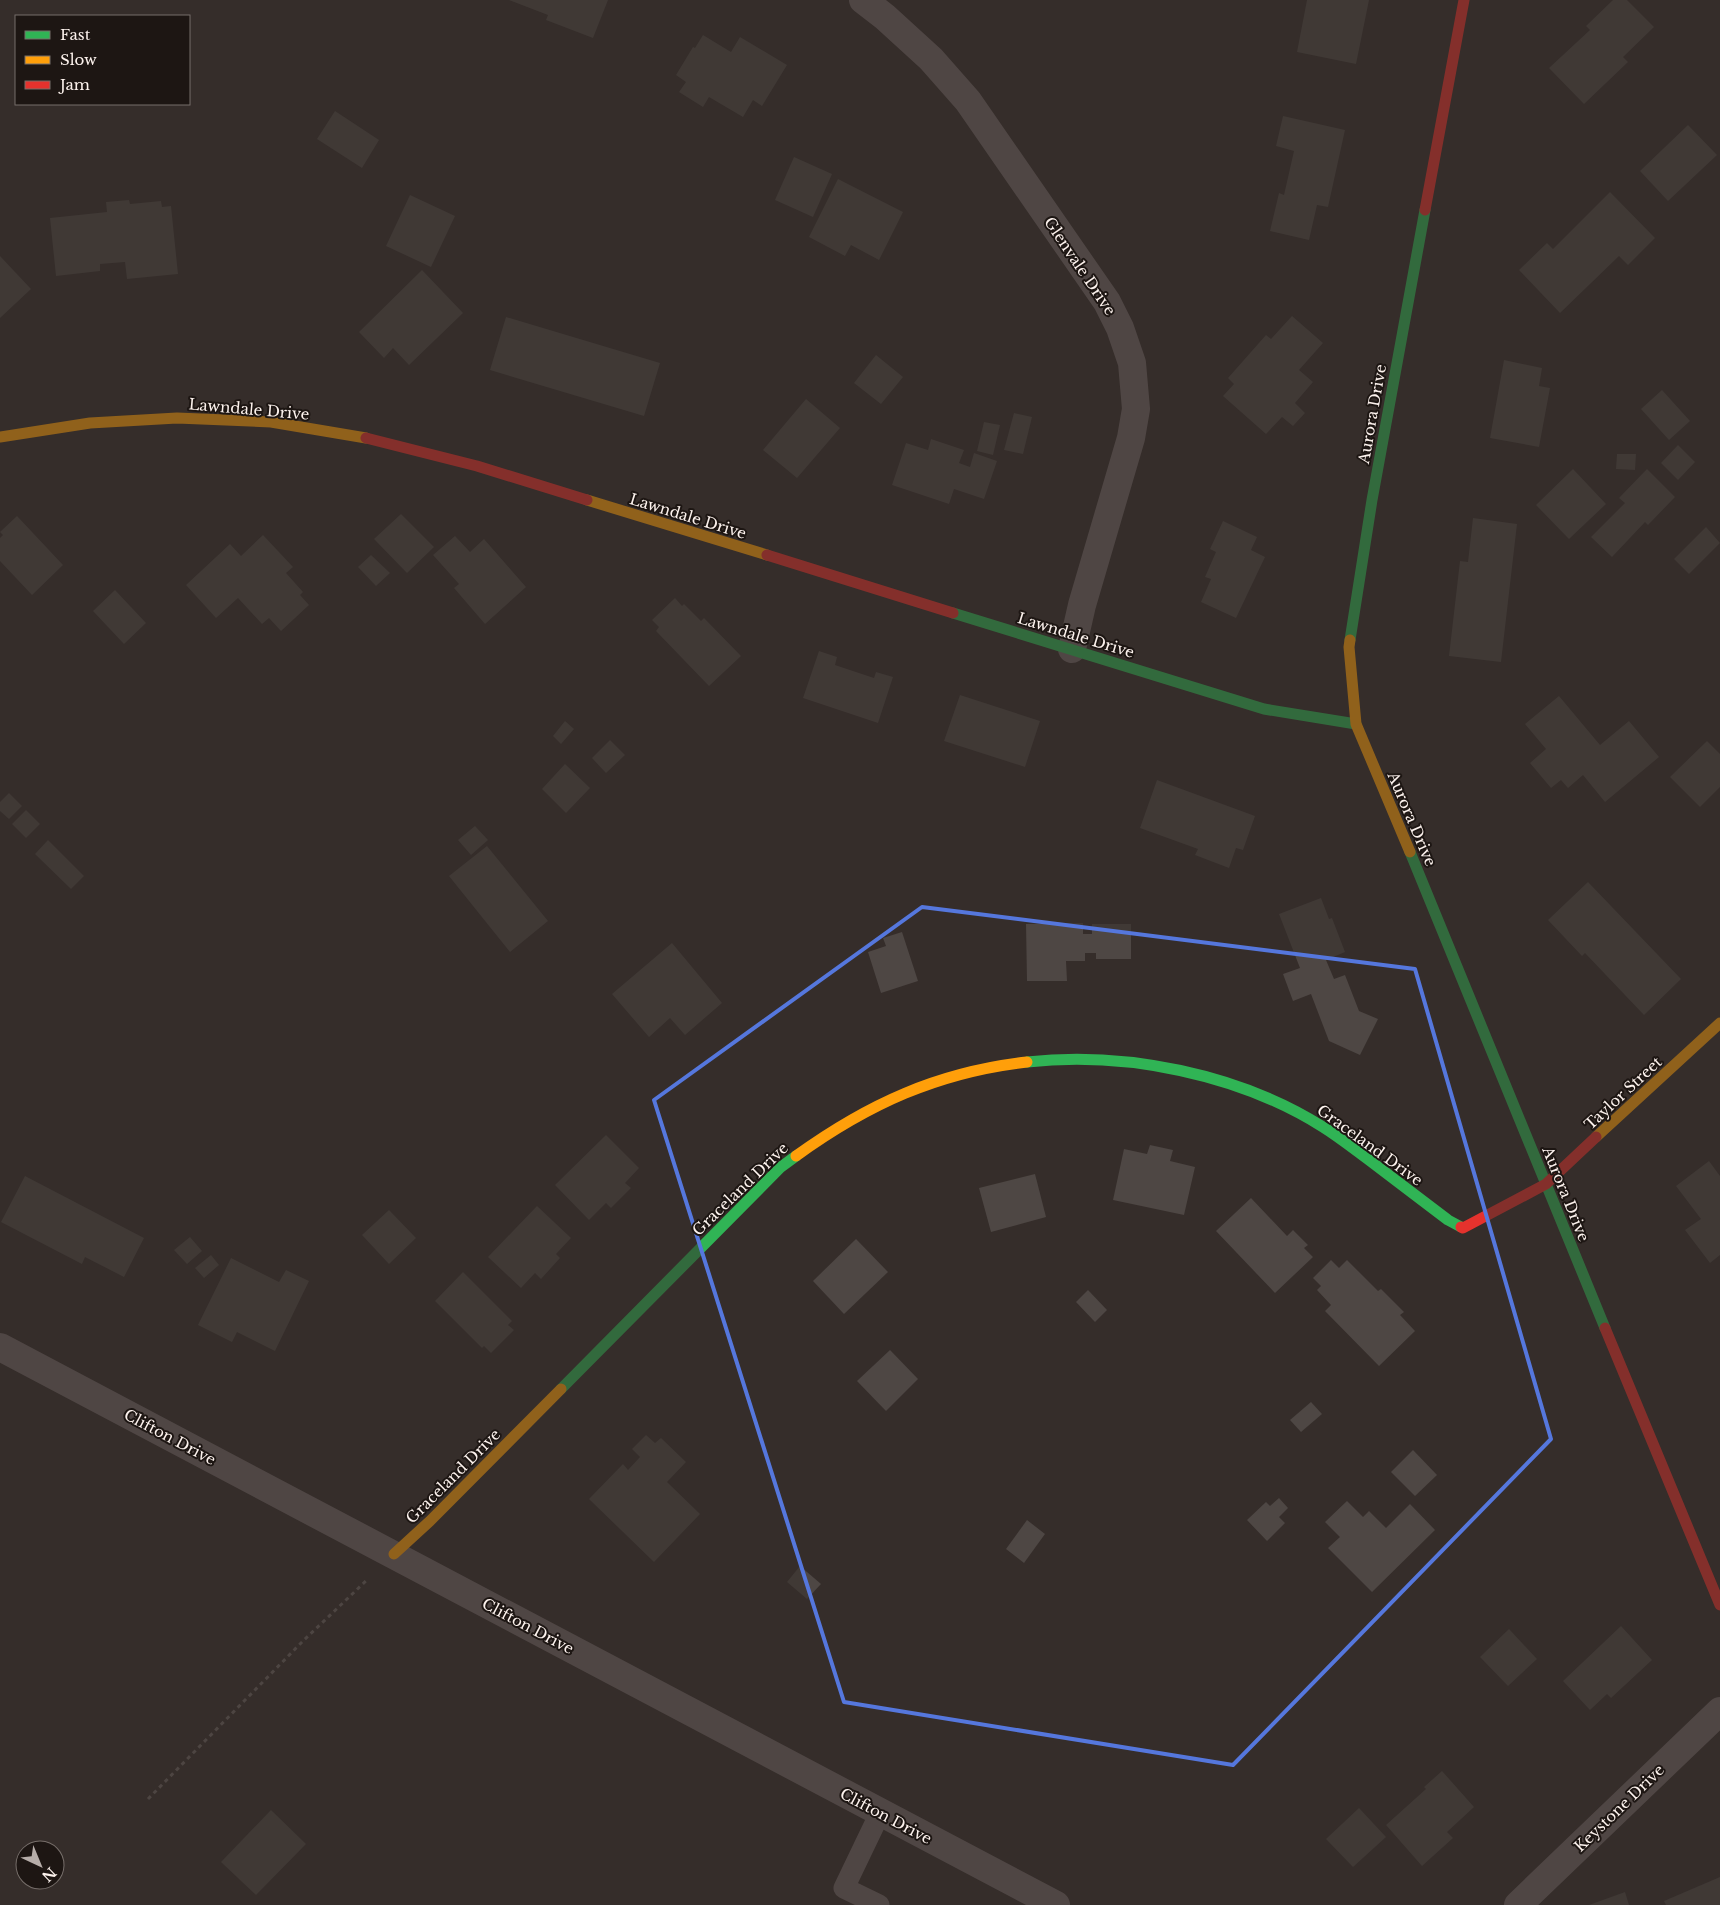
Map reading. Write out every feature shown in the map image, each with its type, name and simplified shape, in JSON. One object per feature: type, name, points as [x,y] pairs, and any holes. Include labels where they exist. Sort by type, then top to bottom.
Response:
[{"type":"street","name":"Glenvale Drive","points":[[863,0],[886,17],[931,59],[968,101],[1107,302],[1120,328],[1132,363],[1136,409],[1131,438],[1082,605],[1072,649]]},
{"type":"street","name":"Aurora Drive","points":[[1464,0],[1373,491],[1349,646],[1356,724],[1720,1605]]},
{"type":"street","name":"Lawndale Drive","points":[[0,437],[90,423],[177,418],[271,422],[355,435],[477,466],[1264,709],[1356,724]]},
{"type":"street","name":"Taylor Street","points":[[1546,1184],[1720,1023]]},
{"type":"street","name":"Graceland Drive","points":[[394,1554],[430,1521],[781,1167],[818,1139],[858,1115],[896,1096],[941,1079],[1012,1062],[1077,1057],[1141,1061],[1208,1075],[1261,1094],[1310,1119],[1339,1138],[1448,1220],[1464,1228],[1546,1184]]},
{"type":"street","name":"Clifton Drive","points":[[0,1347],[1056,1905]]},
{"type":"street","name":"Keystone Drive","points":[[1518,1905],[1720,1711]]},
{"type":"lane","points":[[879,1905],[844,1888],[880,1813]]},
{"type":"path","points":[[148,1799],[304,1640],[394,1554]]},
{"type":"highlighted area","points":[[922,907],[1415,969],[1551,1439],[1233,1765],[844,1702],[654,1100]]},
{"type":"building","points":[[509,0],[608,0],[593,38],[546,20],[548,15]]},
{"type":"building","points":[[1307,0],[1369,0],[1356,64],[1297,52]]},
{"type":"building","points":[[1613,0],[1627,0],[1654,27],[1623,57],[1628,62],[1584,104],[1549,68],[1590,30],[1586,26]]},
{"type":"building","points":[[703,35],[731,52],[740,37],[787,65],[762,106],[753,100],[743,117],[709,97],[703,107],[679,92],[686,82],[676,75],[693,47],[695,48]]},
{"type":"building","points":[[335,111],[379,140],[362,168],[317,139]]},
{"type":"building","points":[[1283,116],[1345,130],[1328,207],[1317,205],[1309,240],[1270,231],[1279,193],[1284,195],[1294,151],[1276,146]]},
{"type":"building","points":[[1688,125],[1717,155],[1668,201],[1640,171]]},
{"type":"building","points":[[794,157],[832,174],[813,217],[775,200]]},
{"type":"building","points":[[838,179],[903,212],[879,260],[851,245],[845,256],[809,237]]},
{"type":"building","points":[[1610,192],[1655,238],[1628,265],[1619,256],[1560,313],[1519,270],[1547,243],[1553,249]]},
{"type":"building","points":[[410,195],[455,216],[431,267],[386,246]]},
{"type":"building","points":[[129,200],[130,204],[161,201],[162,207],[171,206],[178,274],[127,279],[125,262],[100,264],[100,271],[56,276],[50,218],[107,212],[106,202]]},
{"type":"building","points":[[0,256],[31,289],[0,318]]},
{"type":"building","points":[[422,270],[463,313],[409,365],[393,348],[384,358],[359,332]]},
{"type":"building","points":[[1292,316],[1323,343],[1299,370],[1313,382],[1295,403],[1305,413],[1293,426],[1282,417],[1266,434],[1223,396],[1234,384],[1228,378],[1266,335],[1271,339]]},
{"type":"building","points":[[506,317],[660,363],[644,416],[490,370]]},
{"type":"building","points":[[876,355],[903,377],[881,404],[854,383]]},
{"type":"building","points":[[1504,360],[1542,368],[1539,386],[1550,388],[1539,447],[1490,438]]},
{"type":"building","points":[[1662,390],[1690,421],[1669,440],[1641,409]]},
{"type":"building","points":[[806,399],[840,428],[797,478],[763,450]]},
{"type":"building","points":[[1014,413],[1032,417],[1023,454],[1004,450]]},
{"type":"building","points":[[984,422],[1000,425],[993,455],[977,451]]},
{"type":"building","points":[[931,439],[964,450],[959,463],[970,467],[974,453],[997,461],[984,499],[954,489],[949,504],[892,485],[906,443],[928,450]]},
{"type":"building","points":[[1678,445],[1695,462],[1678,480],[1661,463]]},
{"type":"building","points":[[1617,454],[1636,454],[1635,470],[1616,469]]},
{"type":"building","points":[[1573,469],[1606,504],[1569,539],[1536,505]]},
{"type":"building","points":[[1647,469],[1675,497],[1648,525],[1645,522],[1612,557],[1591,537],[1625,503],[1619,498]]},
{"type":"building","points":[[401,514],[434,547],[407,573],[374,539]]},
{"type":"building","points":[[17,516],[63,565],[32,595],[0,561],[0,538],[3,535],[0,532]]},
{"type":"building","points":[[1473,518],[1517,524],[1501,662],[1449,656],[1460,561],[1468,562]]},
{"type":"building","points":[[1223,521],[1257,537],[1251,550],[1265,557],[1236,618],[1201,602],[1211,579],[1205,577],[1216,552],[1210,549]]},
{"type":"building","points":[[1706,527],[1720,543],[1689,574],[1674,559]]},
{"type":"building","points":[[263,535],[293,567],[286,573],[303,592],[300,595],[309,605],[281,631],[269,618],[262,624],[238,598],[216,618],[186,585],[230,544],[241,556]]},
{"type":"building","points":[[455,536],[470,552],[484,539],[526,587],[485,624],[454,588],[459,584],[433,555]]},
{"type":"building","points":[[371,555],[390,573],[376,586],[358,567]]},
{"type":"building","points":[[115,590],[146,623],[124,644],[93,611]]},
{"type":"building","points":[[675,598],[701,621],[704,618],[741,656],[709,686],[656,631],[659,627],[652,620]]},
{"type":"building","points":[[819,651],[837,657],[835,665],[874,678],[876,672],[893,677],[878,723],[803,698]]},
{"type":"building","points":[[960,695],[1040,721],[1025,767],[944,741]]},
{"type":"building","points":[[1559,696],[1600,745],[1629,721],[1659,757],[1605,802],[1583,775],[1568,788],[1561,780],[1551,788],[1530,763],[1546,749],[1525,724]]},
{"type":"building","points":[[565,721],[574,729],[561,744],[553,736]]},
{"type":"building","points":[[610,740],[625,755],[606,773],[592,758]]},
{"type":"building","points":[[1707,741],[1720,754],[1720,787],[1700,807],[1670,777]]},
{"type":"building","points":[[565,764],[590,788],[566,813],[542,789]]},
{"type":"building","points":[[1157,780],[1255,816],[1243,850],[1236,848],[1229,868],[1195,855],[1198,849],[1140,828]]},
{"type":"building","points":[[9,793],[22,806],[9,819],[0,811],[0,802]]},
{"type":"building","points":[[26,810],[40,824],[26,838],[12,824]]},
{"type":"building","points":[[475,826],[488,840],[471,855],[458,840]]},
{"type":"building","points":[[48,840],[84,876],[71,889],[35,854]]},
{"type":"building","points":[[487,846],[548,921],[510,952],[449,876]]},
{"type":"building","points":[[1588,882],[1681,979],[1644,1015],[1585,953],[1582,956],[1548,920]]},
{"type":"building","points":[[1321,898],[1329,919],[1332,918],[1345,952],[1326,960],[1334,979],[1345,975],[1359,1011],[1378,1019],[1360,1055],[1329,1041],[1311,994],[1293,1001],[1283,974],[1300,968],[1279,914]]},
{"type":"building","points":[[1083,923],[1083,934],[1092,934],[1092,924],[1131,924],[1131,959],[1096,959],[1096,953],[1085,953],[1085,961],[1066,961],[1067,981],[1027,981],[1026,924]]},
{"type":"building","points":[[902,932],[918,981],[881,993],[868,952],[886,946],[883,938]]},
{"type":"building","points":[[672,943],[722,1003],[685,1035],[670,1018],[649,1037],[612,994]]},
{"type":"building","points":[[606,1135],[639,1168],[625,1183],[631,1188],[611,1208],[606,1203],[589,1220],[555,1185]]},
{"type":"building","points":[[1150,1145],[1173,1150],[1170,1161],[1195,1167],[1184,1215],[1113,1200],[1124,1149],[1147,1154]]},
{"type":"building","points":[[1709,1161],[1720,1176],[1720,1255],[1710,1263],[1685,1230],[1701,1219],[1676,1186]]},
{"type":"building","points":[[1035,1174],[1046,1217],[991,1232],[979,1188]]},
{"type":"building","points":[[25,1176],[144,1238],[124,1277],[85,1257],[82,1264],[1,1222]]},
{"type":"building","points":[[1251,1198],[1287,1236],[1293,1230],[1308,1245],[1304,1248],[1313,1257],[1275,1293],[1216,1231]]},
{"type":"building","points":[[537,1206],[571,1238],[556,1254],[560,1258],[541,1279],[535,1273],[521,1288],[488,1257]]},
{"type":"building","points":[[389,1210],[416,1238],[389,1264],[362,1235]]},
{"type":"building","points":[[190,1237],[202,1251],[187,1264],[174,1250]]},
{"type":"building","points":[[856,1239],[888,1272],[844,1314],[813,1281]]},
{"type":"building","points":[[211,1255],[219,1265],[204,1278],[195,1268]]},
{"type":"building","points":[[231,1258],[279,1282],[286,1270],[309,1281],[275,1351],[237,1332],[232,1342],[198,1325]]},
{"type":"building","points":[[1331,1260],[1339,1268],[1347,1260],[1378,1291],[1381,1289],[1404,1312],[1400,1315],[1415,1331],[1379,1366],[1325,1311],[1331,1305],[1317,1290],[1321,1286],[1313,1278]]},
{"type":"building","points":[[463,1272],[512,1321],[508,1325],[514,1330],[491,1353],[484,1346],[482,1348],[435,1301]]},
{"type":"building","points":[[1088,1290],[1107,1310],[1095,1322],[1076,1302]]},
{"type":"building","points":[[890,1350],[918,1379],[886,1411],[857,1381]]},
{"type":"building","points":[[1311,1402],[1322,1414],[1301,1432],[1290,1420]]},
{"type":"building","points":[[646,1435],[655,1443],[661,1438],[686,1462],[667,1482],[700,1514],[654,1562],[589,1499],[623,1464],[628,1470],[640,1457],[632,1449]]},
{"type":"building","points":[[1413,1450],[1437,1475],[1415,1496],[1391,1472]]},
{"type":"building","points":[[1279,1498],[1288,1508],[1279,1517],[1285,1523],[1267,1541],[1247,1520],[1266,1502],[1270,1506]]},
{"type":"building","points":[[1347,1501],[1363,1517],[1369,1511],[1386,1528],[1410,1504],[1435,1530],[1372,1592],[1328,1548],[1340,1537],[1325,1522]]},
{"type":"building","points":[[1027,1520],[1045,1534],[1024,1563],[1006,1549]]},
{"type":"building","points":[[800,1566],[821,1584],[807,1599],[787,1582]]},
{"type":"building","points":[[1621,1626],[1652,1660],[1611,1698],[1607,1694],[1590,1710],[1563,1681]]},
{"type":"building","points":[[1509,1629],[1537,1659],[1508,1686],[1480,1657]]},
{"type":"building","points":[[1442,1771],[1474,1807],[1447,1832],[1453,1838],[1422,1866],[1386,1825],[1426,1789],[1424,1787]]},
{"type":"building","points":[[1359,1808],[1386,1837],[1353,1867],[1326,1839]]},
{"type":"building","points":[[271,1810],[306,1844],[256,1895],[221,1862]]},
{"type":"building","points":[[1720,1877],[1720,1905],[1666,1905],[1664,1901]]},
{"type":"building","points":[[1625,1892],[1629,1905],[1589,1905]]},
{"type":"traffic: fast","points":[[1350,640],[1372,500],[1425,210]]},
{"type":"traffic: fast","points":[[953,613],[1264,709],[1356,724]]},
{"type":"traffic: fast","points":[[1410,852],[1605,1328]]},
{"type":"traffic: fast","points":[[1027,1062],[1064,1059],[1142,1064],[1180,1070],[1218,1080],[1255,1093],[1290,1109],[1329,1131],[1448,1220],[1461,1227]]},
{"type":"traffic: fast","points":[[561,1389],[781,1167],[796,1156]]},
{"type":"traffic: slow","points":[[0,437],[90,423],[177,418],[271,422],[366,438]]},
{"type":"traffic: slow","points":[[587,500],[767,555]]},
{"type":"traffic: slow","points":[[1350,640],[1356,724],[1410,852]]},
{"type":"traffic: slow","points":[[1596,1137],[1720,1023]]},
{"type":"traffic: slow","points":[[796,1156],[850,1121],[905,1093],[963,1074],[1027,1062]]},
{"type":"traffic: slow","points":[[394,1554],[430,1521],[561,1389]]},
{"type":"traffic: jam","points":[[1425,210],[1464,0]]},
{"type":"traffic: jam","points":[[366,438],[477,466],[587,500]]},
{"type":"traffic: jam","points":[[767,555],[953,613]]},
{"type":"traffic: jam","points":[[1461,1227],[1463,1228],[1546,1184],[1596,1137]]},
{"type":"traffic: jam","points":[[1605,1328],[1720,1605]]}]
